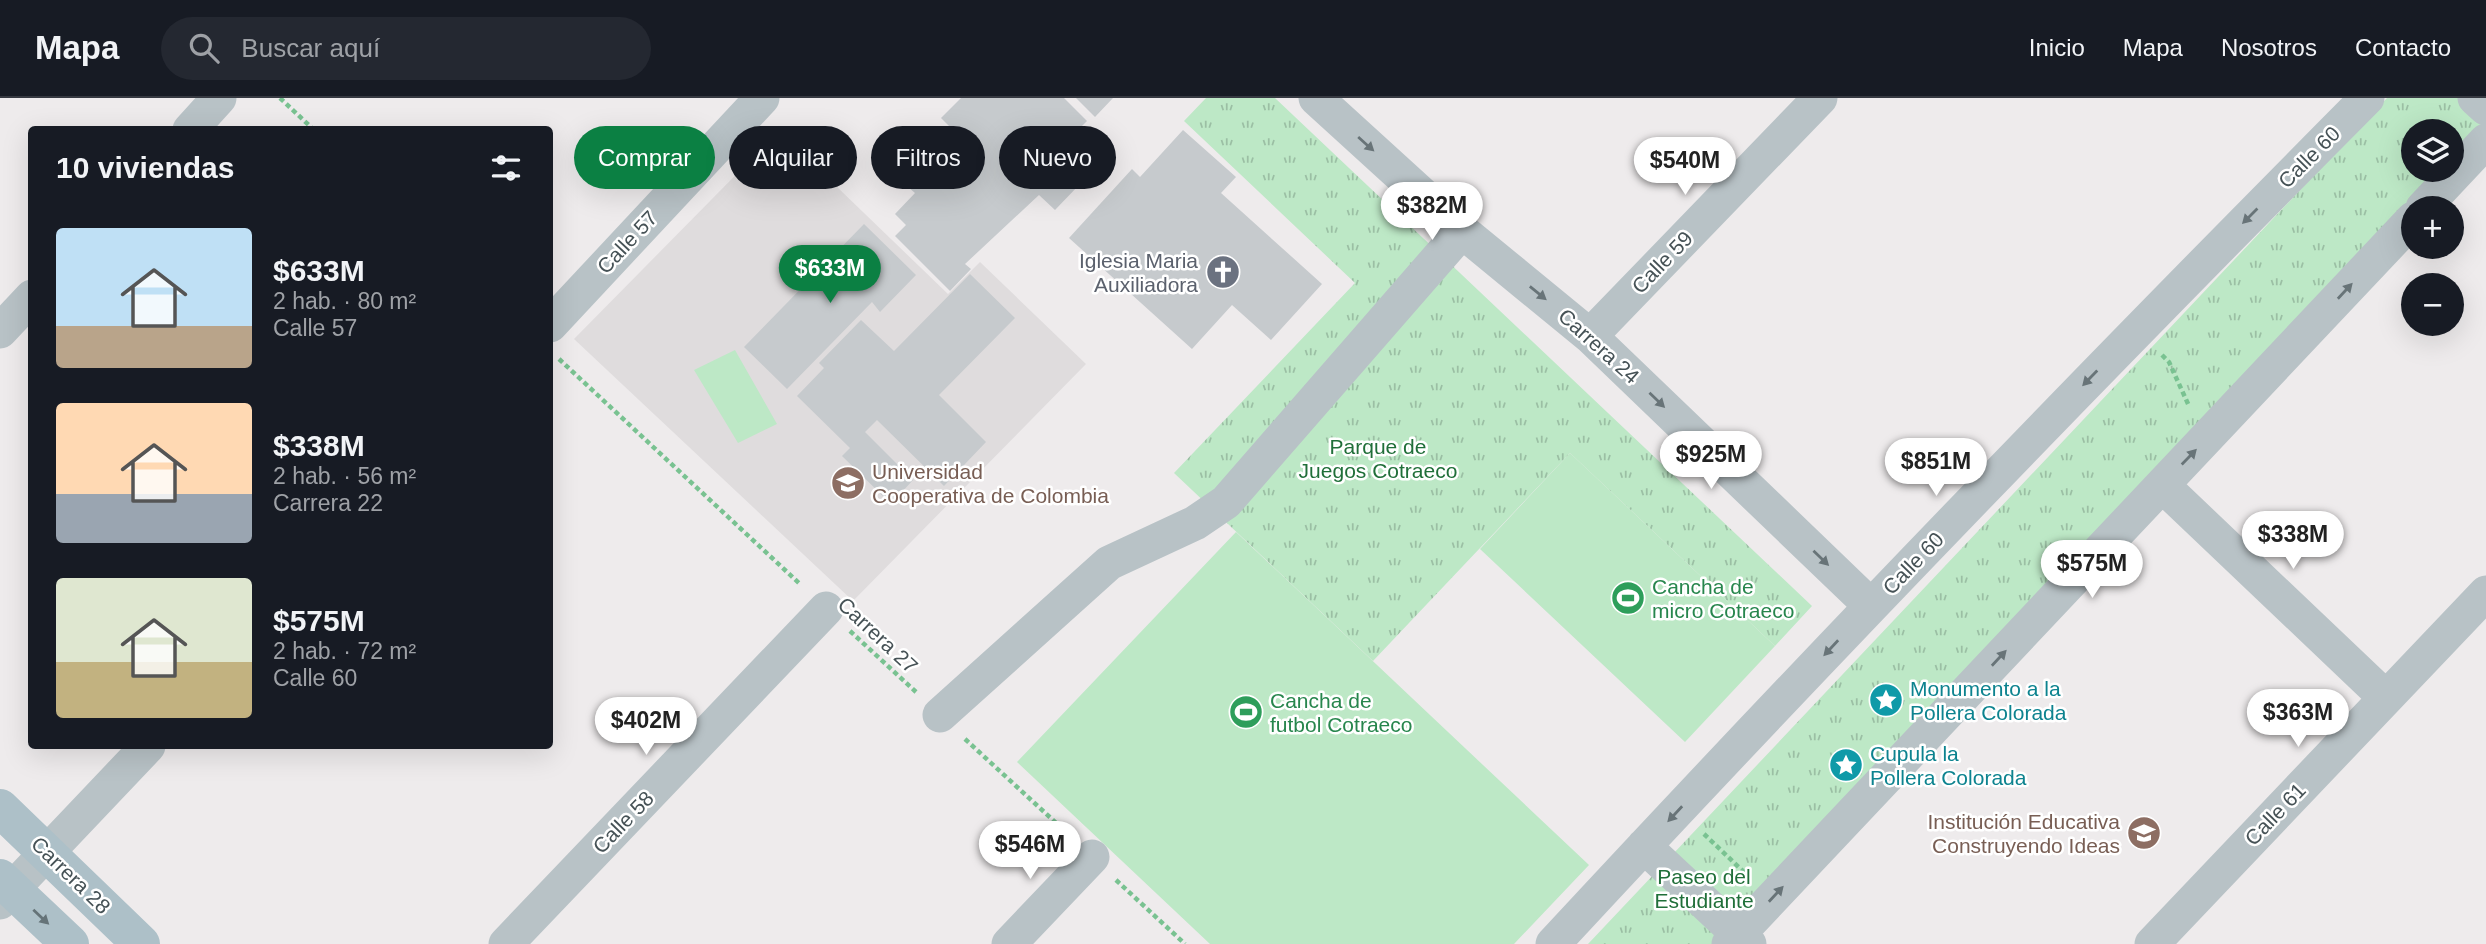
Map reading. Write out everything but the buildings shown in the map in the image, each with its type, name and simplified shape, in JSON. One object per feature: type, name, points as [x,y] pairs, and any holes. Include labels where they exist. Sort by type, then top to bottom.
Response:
[{"type":"main road","name":"Carrera 28","points":[[0,808],[141,944]]},
{"type":"main road","points":[[4,890],[70,944]]},
{"type":"street","points":[[194,126],[219,98]]},
{"type":"street","name":"Calle 57","points":[[553,321],[762,98]]},
{"type":"street","name":"Carrera 24","points":[[1316,98],[1462,231],[1590,335],[1871,606]]},
{"type":"street","name":"Calle 59","points":[[1590,335],[1820,98]]},
{"type":"street","name":"Calle 60","points":[[1553,944],[1871,606],[2137,330],[2367,98]]},
{"type":"street","points":[[2475,98],[2486,108]]},
{"type":"street","points":[[2434,196],[2486,141]]},
{"type":"street","points":[[940,715],[1109,563],[1195,523],[1226,502],[1462,231]]},
{"type":"street","points":[[1644,846],[1739,941],[1772,898],[2401,232]]},
{"type":"street","points":[[0,331],[28,301]]},
{"type":"street","points":[[2162,485],[2386,698]]},
{"type":"street","name":"Calle 61","points":[[2154,943],[2486,593]]},
{"type":"street","name":"Calle 58","points":[[506,944],[826,609]]},
{"type":"street","points":[[4,890],[47,851],[145,749]]},
{"type":"street","points":[[1009,944],[1091,856]]},
{"type":"path","points":[[280,98],[310,126]]},
{"type":"path","points":[[2137,330],[2169,362],[2188,404],[2214,430]]},
{"type":"path","name":"Carrera 27","points":[[553,353],[1185,944]]},
{"type":"path","points":[[1678,811],[1772,898]]},
{"type":"shaded area","name":"Universidad Cooperativa de Colombia","points":[[729,182],[729,189],[839,189],[948,294],[980,262],[1086,364],[853,601],[574,339]]},
{"type":"green space","name":"Parque de Juegos Cotraeco","points":[[1206,98],[1275,98],[1812,606],[1775,646],[1570,453],[1373,661],[1174,473],[1355,283],[1184,121]]},
{"type":"green space","name":"Paseo del Estudiante","points":[[2387,98],[2486,98],[2486,119],[2464,143],[2464,119],[2401,119],[2401,182],[2428,182],[2415,196],[2401,196],[2401,211],[1717,944],[1588,944]]},
{"type":"green space","points":[[735,350],[777,424],[738,443],[694,370]]},
{"type":"green space","name":"Cancha de micro Cotraeco","points":[[1570,453],[1775,646],[1685,742],[1480,549]]},
{"type":"green space","name":"Cancha de futbol Cotraeco","points":[[1236,532],[1589,865],[1514,944],[1210,944],[1017,762]]},
{"type":"place","name":"Iglesia Maria Auxiliadora","points":[[1223,272]]},
{"type":"place","name":"Universidad Cooperativa de Colombia","points":[[848,483]]},
{"type":"place","name":"Cancha de micro Cotraeco","points":[[1628,598]]},
{"type":"place","name":"Monumento a la Pollera Colorada","points":[[1886,700]]},
{"type":"place","name":"Cancha de futbol Cotraeco","points":[[1246,712]]},
{"type":"place","name":"Cupula la Pollera Colorada","points":[[1846,765]]},
{"type":"place","name":"Institución Educativa Construyendo Ideas","points":[[2144,833]]}]
